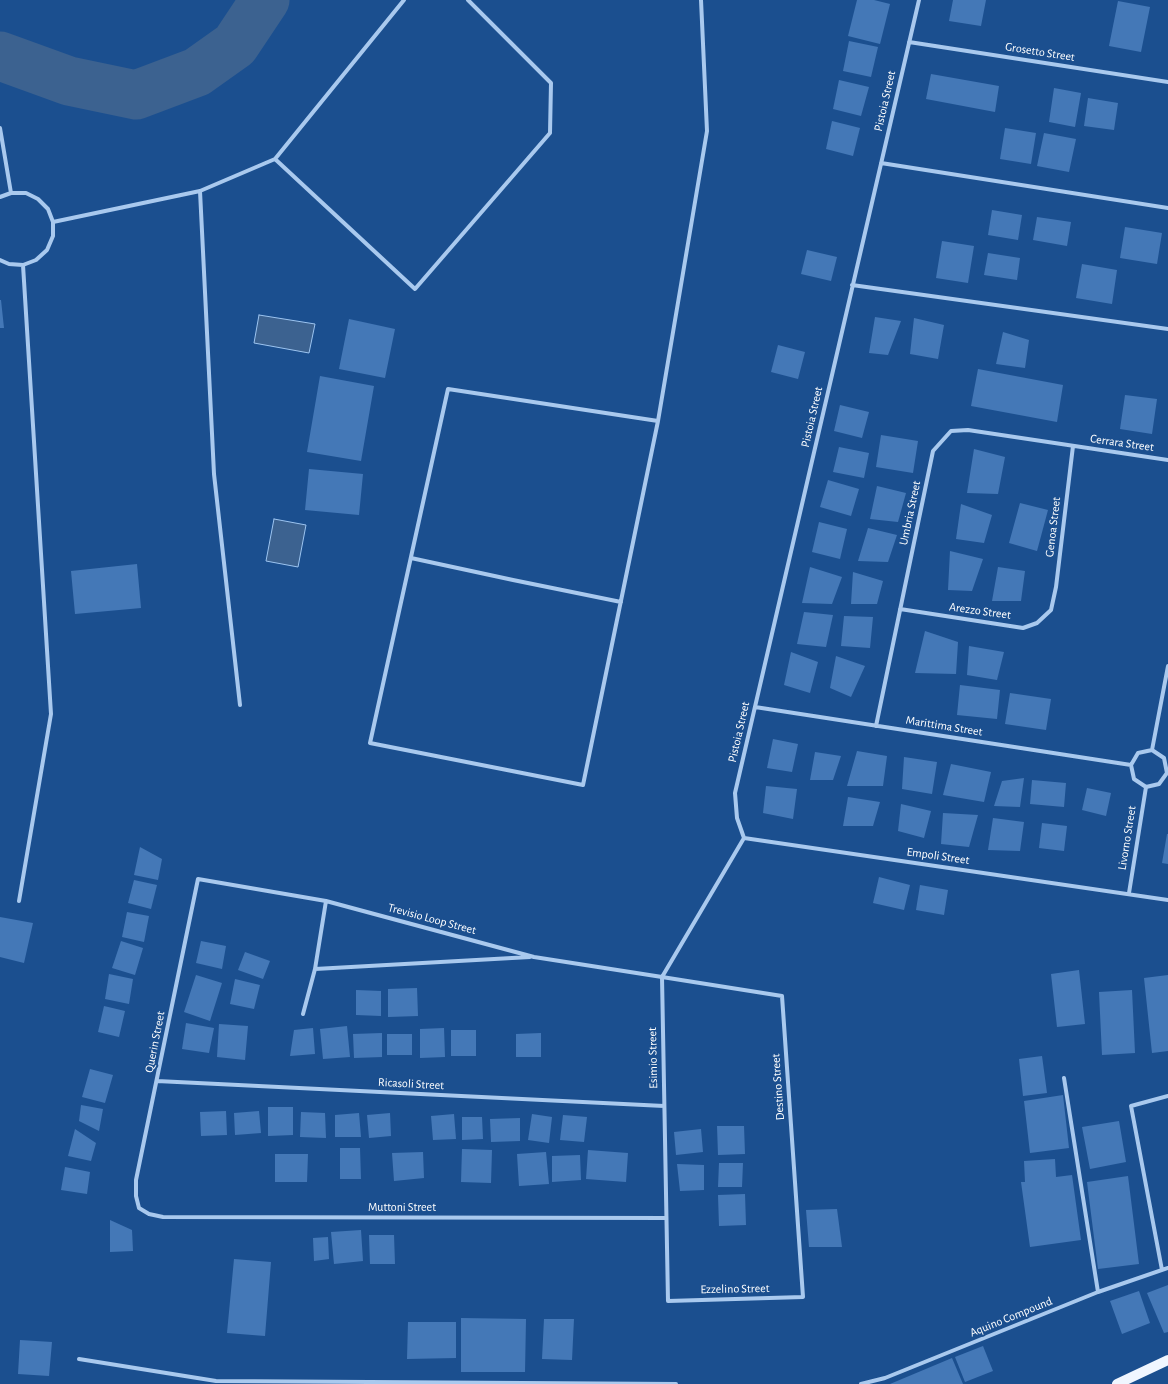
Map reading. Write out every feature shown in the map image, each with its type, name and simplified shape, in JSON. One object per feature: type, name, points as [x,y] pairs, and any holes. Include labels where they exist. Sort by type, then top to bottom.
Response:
[{"type":"main road","points":[[1117,1384],[1168,1360]]},
{"type":"street","points":[[53,222],[200,191],[274,159],[404,0]]},
{"type":"street","points":[[274,159],[415,289],[550,133],[551,83],[468,0]]},
{"type":"street","points":[[658,421],[448,389],[370,743],[583,785],[658,421],[707,131],[701,0]]},
{"type":"street","name":"Pistoia Street","points":[[744,838],[738,818],[736,793],[919,0]]},
{"type":"street","name":"Grosetto Street","points":[[909,42],[1168,82]]},
{"type":"street","points":[[0,128],[11,192]]},
{"type":"street","points":[[881,163],[1168,208]]},
{"type":"street","points":[[200,191],[214,474],[240,705]]},
{"type":"street","points":[[0,197],[11,192],[26,193],[38,199],[48,208],[53,222],[53,236],[47,250],[36,260],[23,265],[9,264],[0,260]]},
{"type":"street","points":[[19,901],[51,714],[23,265]]},
{"type":"street","points":[[852,285],[1168,329]]},
{"type":"street","name":"Umbria Street","points":[[876,726],[932,451],[951,431],[968,430],[1073,446]]},
{"type":"street","name":"Cerrara Street","points":[[1073,446],[1168,460]]},
{"type":"street","name":"Genoa Street","points":[[1051,610],[1056,587],[1073,446]]},
{"type":"street","points":[[411,558],[621,602]]},
{"type":"street","name":"Arezzo Street","points":[[900,609],[1024,628],[1037,623],[1051,610]]},
{"type":"street","points":[[1152,750],[1168,666]]},
{"type":"street","name":"Marittima Street","points":[[755,707],[1131,765]]},
{"type":"street","points":[[1152,750],[1164,758],[1167,773],[1159,784],[1146,787],[1134,778],[1131,765],[1138,753],[1152,750]]},
{"type":"street","name":"Livorno Street","points":[[1129,893],[1146,787]]},
{"type":"street","points":[[662,976],[744,838]]},
{"type":"street","name":"Empoli Street","points":[[744,838],[1129,893],[1168,900]]},
{"type":"street","name":"Trevisio Loop Street","points":[[198,879],[326,902],[534,957],[662,976]]},
{"type":"street","name":"Querin Street","points":[[139,1208],[136,1196],[136,1180],[198,879]]},
{"type":"street","points":[[303,1014],[315,969],[326,902]]},
{"type":"street","points":[[315,969],[534,957]]},
{"type":"street","name":"Esimio Street","points":[[662,976],[668,1301]]},
{"type":"street","name":"Destino Street","points":[[662,976],[782,996],[803,1298]]},
{"type":"street","points":[[1064,1078],[1098,1292]]},
{"type":"street","name":"Ricasoli Street","points":[[157,1081],[664,1106]]},
{"type":"street","points":[[1162,1270],[1131,1106],[1168,1096]]},
{"type":"street","name":"Muttoni Street","points":[[139,1208],[149,1214],[163,1217],[666,1218]]},
{"type":"street","name":"Aquino Compound","points":[[861,1384],[885,1378],[1098,1292],[1168,1268]]},
{"type":"street","name":"Ezzelino Street","points":[[668,1301],[803,1298]]},
{"type":"street","points":[[79,1359],[216,1381],[676,1384]]},
{"type":"water","points":[[259,315],[315,324],[309,353],[254,343]]},
{"type":"water","points":[[274,519],[306,525],[298,567],[266,561]]},
{"type":"building","points":[[857,0],[874,0],[890,4],[880,44],[848,36]]},
{"type":"building","points":[[953,0],[986,0],[981,26],[949,21]]},
{"type":"building","points":[[1118,1],[1150,7],[1141,52],[1109,46]]},
{"type":"building","points":[[849,41],[878,47],[871,77],[843,71]]},
{"type":"building","points":[[931,74],[999,86],[995,112],[926,99]]},
{"type":"building","points":[[839,80],[869,87],[861,116],[833,109]]},
{"type":"building","points":[[1054,88],[1081,93],[1075,127],[1049,122]]},
{"type":"building","points":[[1088,98],[1118,103],[1114,130],[1084,126]]},
{"type":"building","points":[[832,121],[860,128],[853,156],[826,149]]},
{"type":"building","points":[[1005,128],[1036,133],[1031,164],[1000,159]]},
{"type":"building","points":[[1044,133],[1076,139],[1069,172],[1037,166]]},
{"type":"building","points":[[992,210],[1022,215],[1018,240],[988,235]]},
{"type":"building","points":[[1037,217],[1071,222],[1067,246],[1033,240]]},
{"type":"building","points":[[1125,227],[1162,233],[1157,264],[1120,258]]},
{"type":"building","points":[[942,241],[974,246],[968,283],[936,278]]},
{"type":"building","points":[[807,250],[837,257],[831,281],[801,274]]},
{"type":"building","points":[[988,253],[1020,258],[1017,280],[984,275]]},
{"type":"building","points":[[1082,264],[1117,270],[1112,304],[1076,298]]},
{"type":"building","points":[[1,300],[4,328],[0,328]]},
{"type":"building","points":[[875,317],[901,321],[888,355],[869,353]]},
{"type":"building","points":[[914,318],[944,325],[938,359],[910,354]]},
{"type":"building","points":[[349,319],[395,329],[385,378],[339,369]]},
{"type":"building","points":[[1003,332],[1029,340],[1025,368],[996,364]]},
{"type":"building","points":[[778,345],[805,352],[798,379],[771,372]]},
{"type":"building","points":[[978,369],[1063,385],[1057,422],[971,406]]},
{"type":"building","points":[[320,376],[374,386],[361,461],[307,452]]},
{"type":"building","points":[[1125,395],[1157,399],[1152,434],[1120,429]]},
{"type":"building","points":[[840,405],[869,412],[862,438],[834,431]]},
{"type":"building","points":[[881,435],[918,441],[913,473],[876,467]]},
{"type":"building","points":[[839,447],[869,453],[864,478],[833,472]]},
{"type":"building","points":[[974,449],[1005,457],[998,494],[967,493]]},
{"type":"building","points":[[309,469],[363,474],[359,515],[305,510]]},
{"type":"building","points":[[828,480],[859,489],[851,516],[820,507]]},
{"type":"building","points":[[877,486],[906,493],[898,522],[870,519]]},
{"type":"building","points":[[1020,503],[1048,510],[1037,551],[1009,543]]},
{"type":"building","points":[[961,504],[992,515],[984,543],[956,539]]},
{"type":"building","points":[[819,522],[847,529],[840,559],[812,552]]},
{"type":"building","points":[[868,528],[897,535],[888,562],[858,561]]},
{"type":"building","points":[[950,551],[983,559],[972,591],[948,590]]},
{"type":"building","points":[[137,564],[141,608],[75,614],[71,571]]},
{"type":"building","points":[[810,567],[842,577],[832,604],[802,603]]},
{"type":"building","points":[[998,567],[1025,571],[1021,601],[992,601]]},
{"type":"building","points":[[853,572],[883,581],[877,604],[851,604]]},
{"type":"building","points":[[804,612],[833,615],[826,647],[797,644]]},
{"type":"building","points":[[844,616],[873,617],[870,648],[841,646]]},
{"type":"building","points":[[925,631],[958,642],[956,674],[915,673]]},
{"type":"building","points":[[969,646],[1004,652],[997,680],[967,675]]},
{"type":"building","points":[[791,652],[818,662],[810,693],[784,685]]},
{"type":"building","points":[[836,656],[865,666],[851,697],[830,688]]},
{"type":"building","points":[[960,685],[1000,690],[997,719],[957,715]]},
{"type":"building","points":[[1010,693],[1051,699],[1046,730],[1005,724]]},
{"type":"building","points":[[773,739],[798,744],[792,772],[767,768]]},
{"type":"building","points":[[857,751],[887,756],[883,786],[847,786]]},
{"type":"building","points":[[815,752],[841,756],[833,780],[810,780]]},
{"type":"building","points":[[904,757],[937,762],[932,794],[902,789]]},
{"type":"building","points":[[951,764],[991,772],[984,802],[943,795]]},
{"type":"building","points":[[1024,778],[1020,807],[994,806],[1002,781]]},
{"type":"building","points":[[1032,780],[1066,783],[1064,807],[1030,804]]},
{"type":"building","points":[[766,786],[797,789],[793,819],[763,813]]},
{"type":"building","points":[[1087,788],[1111,793],[1106,816],[1082,810]]},
{"type":"building","points":[[848,797],[880,802],[873,826],[843,826]]},
{"type":"building","points":[[901,804],[931,811],[924,838],[898,831]]},
{"type":"building","points":[[943,813],[978,815],[969,847],[941,844]]},
{"type":"building","points":[[993,818],[1024,822],[1020,851],[988,850]]},
{"type":"building","points":[[1042,823],[1067,826],[1064,851],[1039,848]]},
{"type":"building","points":[[1168,834],[1168,864],[1162,863]]},
{"type":"building","points":[[140,847],[162,859],[158,880],[134,875]]},
{"type":"building","points":[[879,877],[910,885],[904,910],[873,903]]},
{"type":"building","points":[[134,880],[157,885],[151,909],[128,903]]},
{"type":"building","points":[[920,885],[948,890],[944,915],[916,910]]},
{"type":"building","points":[[127,912],[149,916],[144,942],[122,937]]},
{"type":"building","points":[[0,917],[33,923],[24,963],[0,957]]},
{"type":"building","points":[[121,941],[143,948],[135,975],[112,968]]},
{"type":"building","points":[[201,941],[226,946],[222,969],[196,963]]},
{"type":"building","points":[[245,952],[270,961],[263,979],[238,970]]},
{"type":"building","points":[[1079,970],[1085,1024],[1057,1027],[1051,974]]},
{"type":"building","points":[[109,974],[133,979],[129,1004],[105,999]]},
{"type":"building","points":[[196,975],[222,983],[210,1021],[184,1012]]},
{"type":"building","points":[[1168,975],[1168,1051],[1152,1053],[1144,978]]},
{"type":"building","points":[[235,979],[260,985],[254,1009],[230,1004]]},
{"type":"building","points":[[417,988],[418,1016],[388,1017],[388,989]]},
{"type":"building","points":[[356,990],[381,991],[381,1016],[356,1015]]},
{"type":"building","points":[[1132,990],[1135,1053],[1102,1055],[1099,992]]},
{"type":"building","points":[[104,1006],[125,1011],[119,1037],[98,1032]]},
{"type":"building","points":[[186,1023],[214,1028],[209,1053],[182,1049]]},
{"type":"building","points":[[219,1024],[248,1026],[245,1060],[217,1057]]},
{"type":"building","points":[[347,1026],[350,1057],[323,1059],[320,1029]]},
{"type":"building","points":[[313,1028],[315,1054],[290,1056],[294,1030]]},
{"type":"building","points":[[444,1028],[445,1057],[420,1058],[420,1029]]},
{"type":"building","points":[[451,1030],[476,1030],[476,1056],[451,1056]]},
{"type":"building","points":[[382,1033],[382,1057],[354,1058],[353,1034]]},
{"type":"building","points":[[541,1033],[541,1057],[516,1057],[516,1034]]},
{"type":"building","points":[[387,1034],[412,1034],[412,1055],[387,1055]]},
{"type":"building","points":[[1042,1056],[1047,1093],[1023,1096],[1019,1059]]},
{"type":"building","points":[[90,1069],[113,1075],[105,1103],[82,1097]]},
{"type":"building","points":[[1063,1095],[1069,1148],[1030,1153],[1024,1101]]},
{"type":"building","points":[[81,1105],[103,1109],[99,1131],[79,1121]]},
{"type":"building","points":[[268,1107],[293,1107],[293,1135],[268,1136]]},
{"type":"building","points":[[226,1111],[227,1135],[201,1136],[200,1112]]},
{"type":"building","points":[[259,1111],[261,1133],[235,1135],[234,1113]]},
{"type":"building","points":[[301,1112],[325,1113],[326,1138],[300,1137]]},
{"type":"building","points":[[359,1113],[361,1137],[335,1137],[335,1115]]},
{"type":"building","points":[[390,1113],[391,1136],[369,1138],[367,1115]]},
{"type":"building","points":[[454,1114],[456,1139],[433,1140],[431,1116]]},
{"type":"building","points":[[532,1114],[552,1117],[549,1143],[528,1140]]},
{"type":"building","points":[[563,1115],[587,1117],[584,1142],[560,1140]]},
{"type":"building","points":[[462,1117],[482,1117],[483,1139],[462,1140]]},
{"type":"building","points":[[520,1118],[520,1141],[491,1142],[490,1119]]},
{"type":"building","points":[[1119,1121],[1126,1162],[1090,1169],[1082,1127]]},
{"type":"building","points":[[717,1126],[744,1126],[745,1154],[718,1155]]},
{"type":"building","points":[[75,1129],[96,1143],[91,1161],[68,1156]]},
{"type":"building","points":[[701,1129],[703,1152],[676,1155],[674,1132]]},
{"type":"building","points":[[340,1148],[360,1148],[361,1179],[340,1179]]},
{"type":"building","points":[[462,1149],[492,1150],[491,1183],[461,1182]]},
{"type":"building","points":[[588,1150],[628,1153],[626,1182],[586,1179]]},
{"type":"building","points":[[423,1152],[424,1178],[394,1181],[392,1153]]},
{"type":"building","points":[[546,1152],[549,1184],[519,1186],[517,1154]]},
{"type":"building","points":[[275,1154],[308,1154],[307,1182],[275,1182]]},
{"type":"building","points":[[580,1155],[581,1180],[552,1182],[552,1156]]},
{"type":"building","points":[[1055,1159],[1056,1177],[1072,1175],[1081,1240],[1030,1247],[1021,1182],[1025,1182],[1024,1161]]},
{"type":"building","points":[[719,1163],[743,1163],[742,1187],[718,1187]]},
{"type":"building","points":[[677,1164],[704,1165],[704,1190],[680,1191]]},
{"type":"building","points":[[65,1167],[90,1172],[87,1194],[61,1190]]},
{"type":"building","points":[[1128,1176],[1139,1264],[1098,1269],[1087,1182]]},
{"type":"building","points":[[745,1194],[746,1225],[719,1226],[718,1195]]},
{"type":"building","points":[[837,1209],[842,1247],[809,1247],[806,1210]]},
{"type":"building","points":[[110,1220],[132,1230],[133,1251],[110,1252]]},
{"type":"building","points":[[361,1230],[363,1261],[334,1264],[331,1232]]},
{"type":"building","points":[[369,1235],[394,1235],[395,1264],[370,1264]]},
{"type":"building","points":[[328,1237],[329,1259],[314,1261],[313,1238]]},
{"type":"building","points":[[234,1259],[271,1262],[265,1336],[227,1333]]},
{"type":"building","points":[[1168,1285],[1168,1332],[1164,1333],[1147,1293]]},
{"type":"building","points":[[1139,1291],[1150,1323],[1122,1334],[1110,1301]]},
{"type":"building","points":[[461,1318],[526,1319],[525,1372],[461,1372]]},
{"type":"building","points":[[544,1319],[574,1319],[572,1360],[542,1359]]},
{"type":"building","points":[[408,1322],[456,1322],[456,1358],[407,1359]]},
{"type":"building","points":[[20,1340],[52,1342],[49,1376],[18,1374]]},
{"type":"building","points":[[983,1346],[993,1371],[965,1382],[955,1357]]},
{"type":"building","points":[[952,1358],[963,1384],[890,1384]]},
{"type":"waterway","points":[[0,56],[69,81],[136,95],[197,72],[235,45],[265,0]]}]
